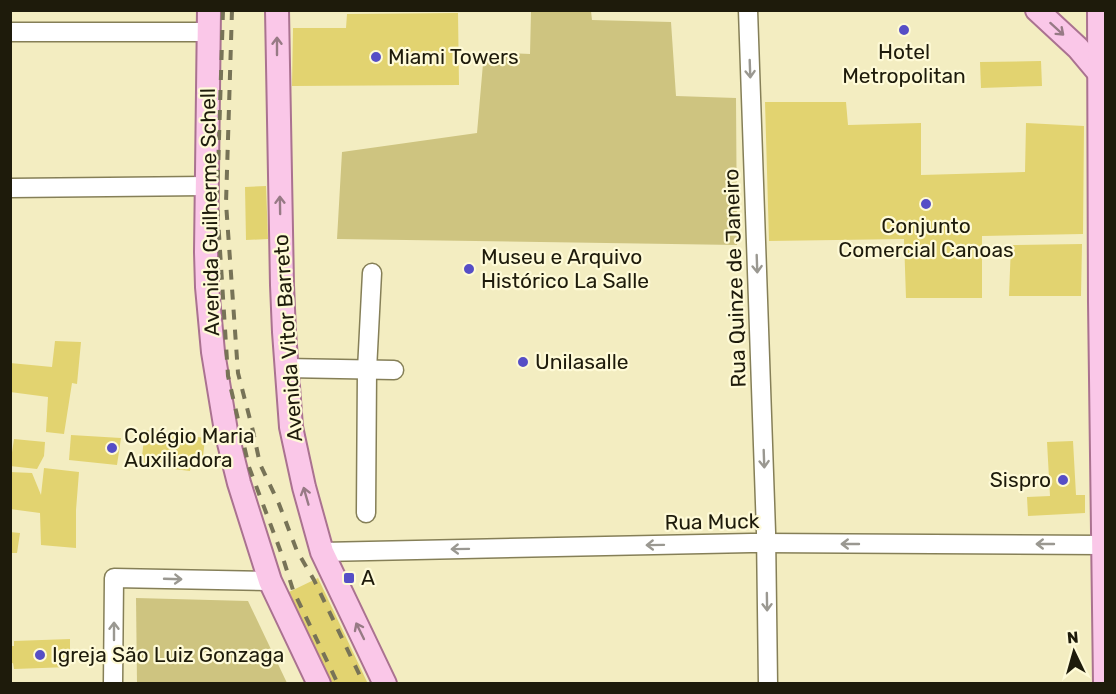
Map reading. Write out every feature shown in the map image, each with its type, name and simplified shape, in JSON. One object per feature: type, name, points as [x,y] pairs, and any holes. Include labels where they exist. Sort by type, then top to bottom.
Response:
[{"type":"main road","name":"Avenida Vitor Barreto","points":[[277,10],[282,285],[291,427],[304,487],[322,552],[385,684]]},
{"type":"main road","points":[[1037,10],[1078,48],[1099,73]]},
{"type":"main road","points":[[1098,10],[1105,684]]},
{"type":"main road","name":"Avenida Guilherme Schell","points":[[208,21],[207,287],[213,352],[226,431],[250,520],[270,581],[319,684]]},
{"type":"street","name":"Rua Quinze de Janeiro","points":[[748,10],[766,544],[768,684]]},
{"type":"street","points":[[10,32],[208,21]]},
{"type":"street","points":[[10,188],[206,186]]},
{"type":"street","points":[[366,513],[372,273]]},
{"type":"street","points":[[286,368],[394,370]]},
{"type":"street","name":"Rua Muck","points":[[322,552],[766,544],[1103,545]]},
{"type":"street","points":[[113,684],[114,578],[270,581]]},
{"type":"shaded area","points":[[554,10],[591,11],[592,20],[671,22],[676,96],[736,98],[737,245],[337,239],[342,152],[477,133],[484,52],[530,54],[531,12],[553,12]]},
{"type":"shaded area","points":[[136,598],[248,601],[287,683],[137,683]]},
{"type":"building","name":"Miami Towers","points":[[458,13],[459,85],[292,86],[293,28],[346,28],[347,14]]},
{"type":"building","points":[[1041,61],[1042,86],[981,88],[980,62]]},
{"type":"building","name":"Conjunto Comercial Canoas","points":[[765,102],[846,102],[848,125],[921,123],[921,175],[1025,172],[1026,123],[1084,126],[1083,234],[982,236],[982,298],[906,298],[904,239],[769,241]]},
{"type":"building","points":[[266,186],[268,239],[246,240],[245,187]]},
{"type":"building","points":[[1082,244],[1081,296],[1009,296],[1011,245]]},
{"type":"building","points":[[55,341],[81,342],[77,384],[72,383],[64,434],[46,432],[48,397],[10,392],[10,363],[52,367]]},
{"type":"building","points":[[145,430],[205,438],[203,457],[192,456],[190,471],[141,465]]},
{"type":"building","points":[[71,435],[121,438],[117,465],[69,460]]},
{"type":"building","points":[[14,439],[45,442],[44,456],[37,469],[10,466]]},
{"type":"building","points":[[1073,441],[1076,495],[1085,495],[1085,513],[1028,516],[1027,497],[1050,496],[1047,442]]},
{"type":"building","points":[[44,468],[79,472],[76,548],[41,545],[40,513],[10,509],[10,472],[32,473],[41,495]]},
{"type":"building","points":[[10,532],[20,533],[17,553],[10,553]]},
{"type":"building","points":[[318,578],[368,684],[332,684],[289,592]]},
{"type":"building","name":"Igreja São Luiz Gonzaga","points":[[70,639],[70,667],[14,669],[13,663],[10,664],[10,646],[14,646],[14,641]]},
{"type":"railway","points":[[223,10],[217,203],[228,376],[249,467],[293,590],[338,684]]},
{"type":"railway","points":[[232,10],[226,203],[238,373],[260,464],[279,504],[297,551],[314,580],[364,684]]},
{"type":"place","name":"Hotel Metropolitan","points":[[904,30]]},
{"type":"place","name":"Miami Towers","points":[[376,57]]},
{"type":"place","name":"Conjunto Comercial Canoas","points":[[926,204]]},
{"type":"place","name":"Museu e Arquivo Histórico La Salle","points":[[469,269]]},
{"type":"place","name":"Unilasalle","points":[[523,362]]},
{"type":"place","name":"Colégio Maria Auxiliadora","points":[[112,448]]},
{"type":"place","name":"Sispro","points":[[1063,480]]},
{"type":"place","name":"A","points":[[349,578]]},
{"type":"place","name":"Igreja São Luiz Gonzaga","points":[[40,655]]}]
